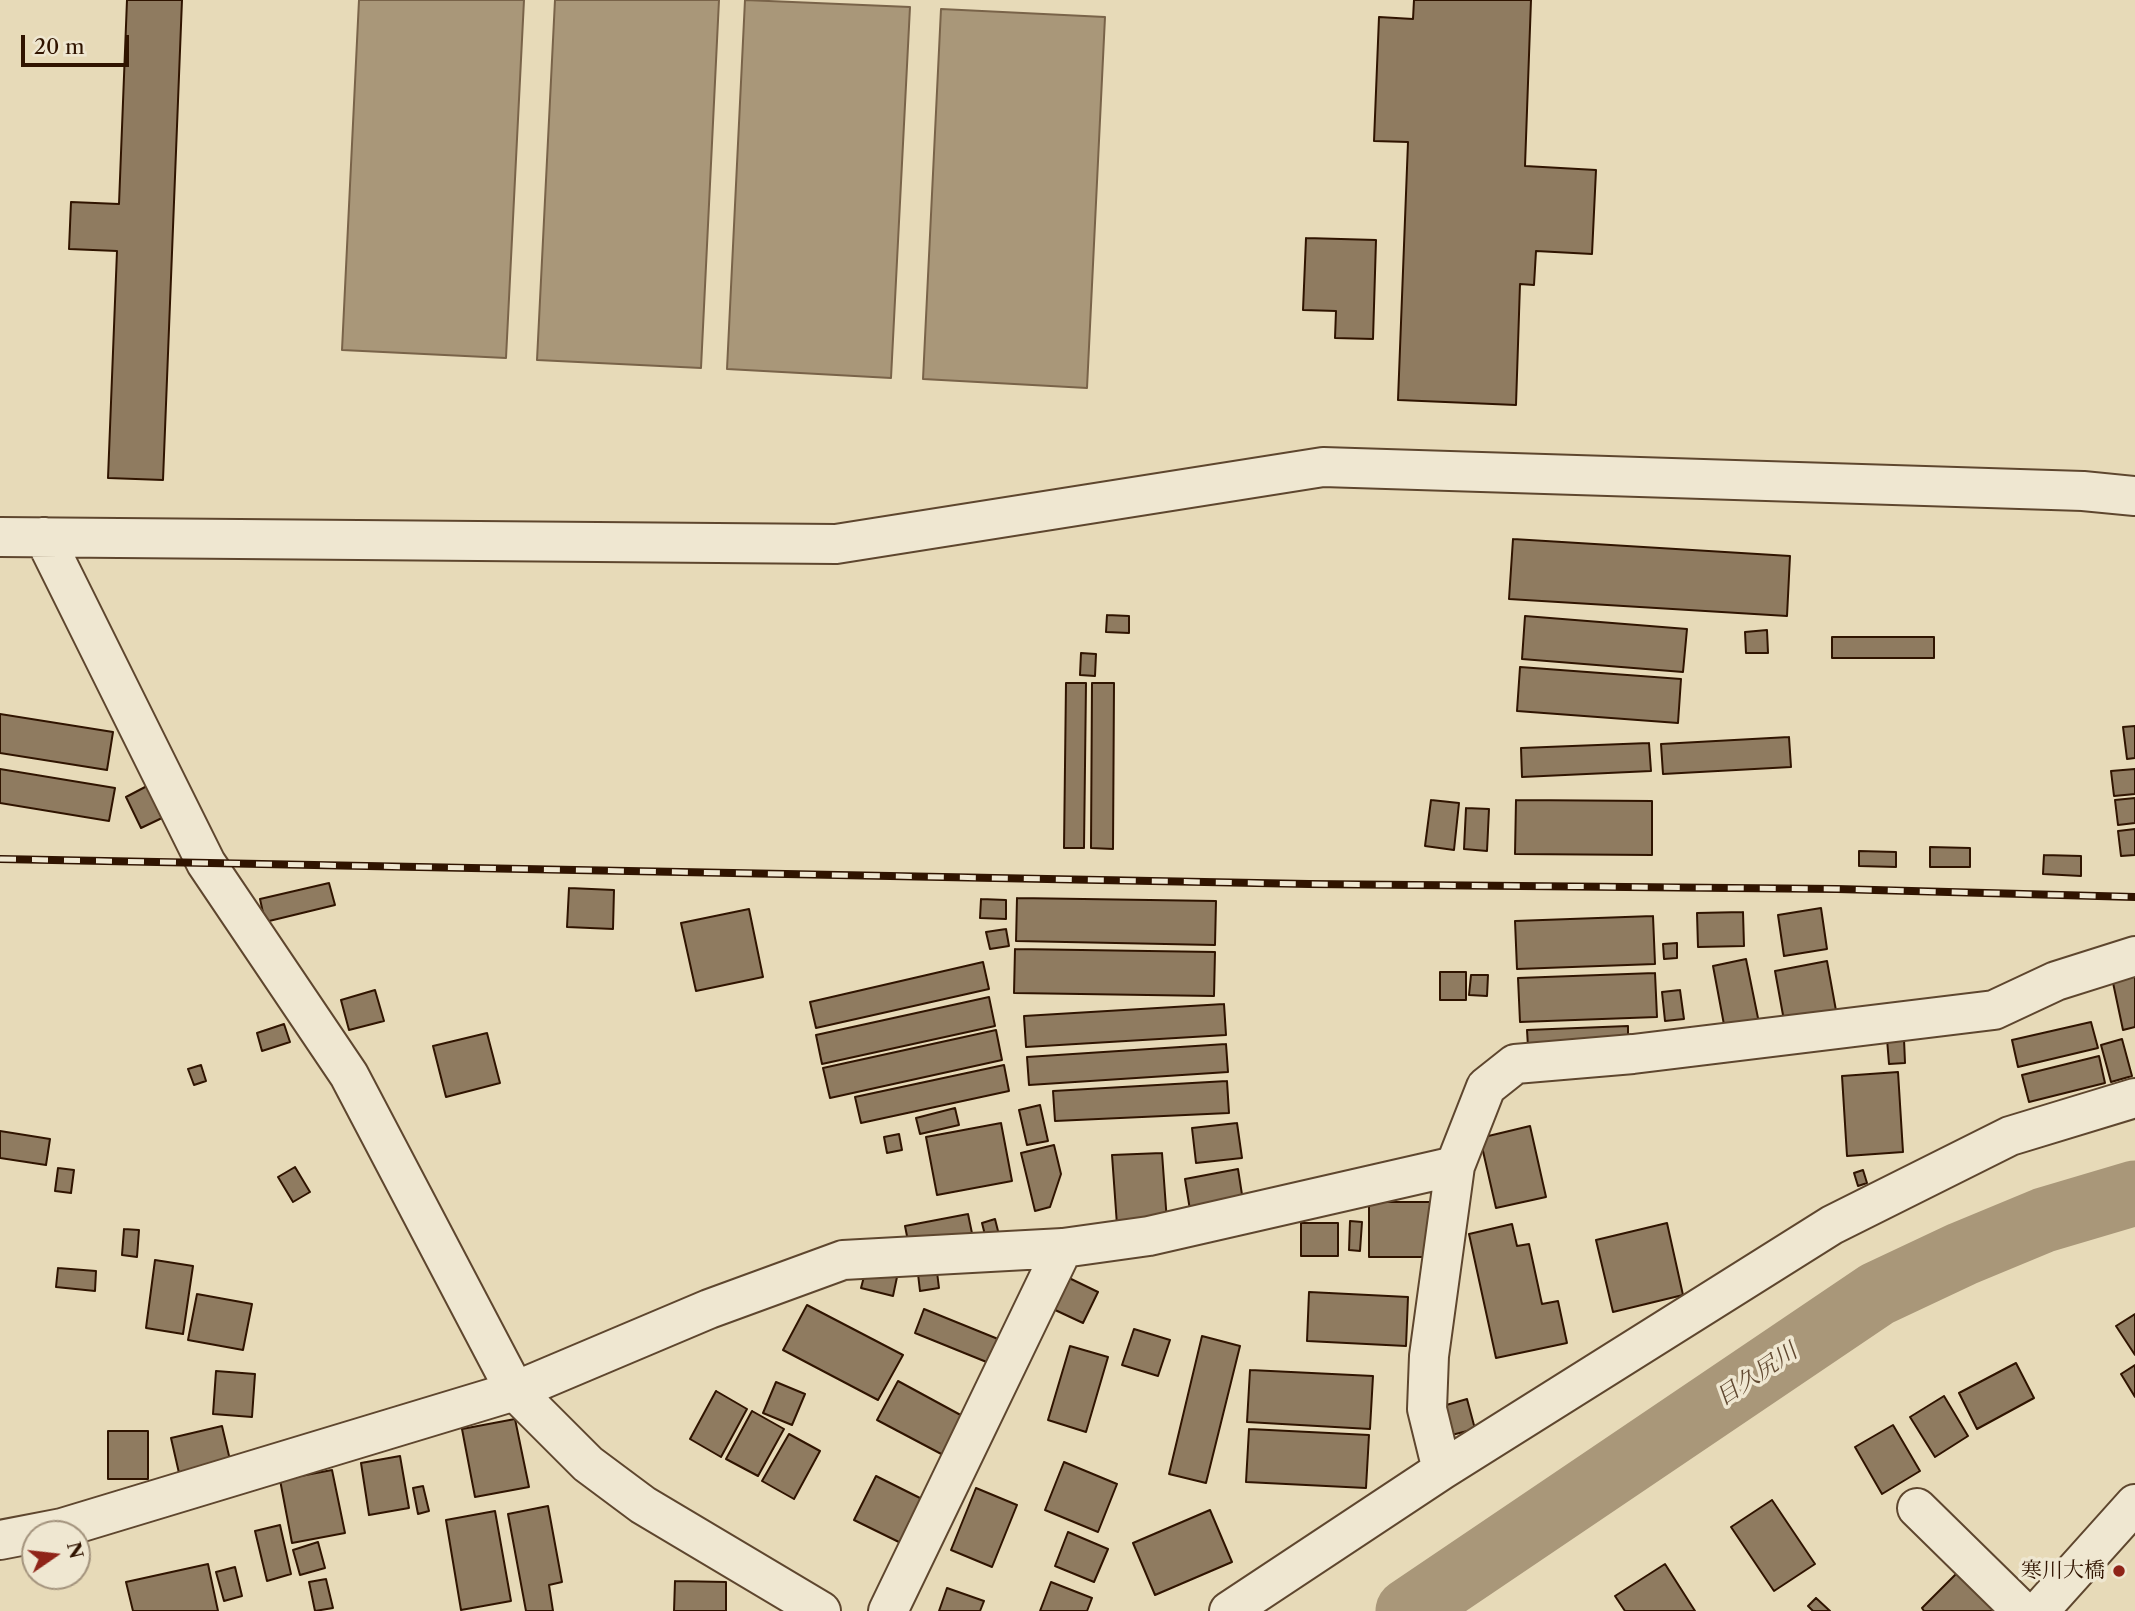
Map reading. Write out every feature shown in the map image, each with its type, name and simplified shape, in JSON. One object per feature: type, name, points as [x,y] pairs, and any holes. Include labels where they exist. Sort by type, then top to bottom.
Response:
[{"type":"street","points":[[0,537],[836,544],[1323,467],[2069,490],[2135,496]]},
{"type":"street","points":[[44,537],[206,863],[349,1075],[515,1391],[588,1464],[643,1505],[821,1611]]},
{"type":"street","points":[[1442,1470],[1426,1409],[1429,1356],[1454,1166],[1486,1087],[1515,1064],[1633,1054],[1994,1010],[2056,981],[2135,956]]},
{"type":"street","points":[[1229,1611],[1442,1470],[1832,1225],[2010,1136],[2135,1098]]},
{"type":"street","points":[[0,1540],[62,1528],[515,1391],[709,1309],[842,1260],[1063,1248],[1149,1236],[1454,1166]]},
{"type":"street","points":[[888,1611],[1063,1248]]},
{"type":"street","points":[[2039,1611],[2135,1504]]},
{"type":"street","points":[[1917,1508],[2022,1611]]},
{"type":"shaded area","points":[[359,0],[524,0],[506,358],[342,350]]},
{"type":"shaded area","points":[[555,0],[719,0],[701,368],[537,360]]},
{"type":"shaded area","points":[[745,0],[910,7],[891,378],[727,369]]},
{"type":"shaded area","points":[[941,9],[1105,17],[1087,388],[923,379]]},
{"type":"building","points":[[127,0],[182,0],[163,480],[108,478],[117,251],[69,249],[71,202],[119,204]]},
{"type":"building","points":[[1414,0],[1531,0],[1525,166],[1596,170],[1592,254],[1536,251],[1534,285],[1520,284],[1516,405],[1398,400],[1408,142],[1374,141],[1379,17],[1413,19]]},
{"type":"building","points":[[1306,238],[1376,240],[1373,339],[1335,338],[1336,311],[1303,310]]},
{"type":"building","points":[[1513,539],[1790,556],[1787,616],[1509,599]]},
{"type":"building","points":[[1107,615],[1129,616],[1129,633],[1106,632]]},
{"type":"building","points":[[1525,616],[1687,629],[1683,672],[1522,659]]},
{"type":"building","points":[[1767,630],[1768,653],[1746,653],[1745,632]]},
{"type":"building","points":[[1832,637],[1934,637],[1934,658],[1832,658]]},
{"type":"building","points":[[1081,653],[1096,654],[1095,676],[1080,675]]},
{"type":"building","points":[[1520,667],[1681,679],[1678,723],[1517,711]]},
{"type":"building","points":[[1066,683],[1086,683],[1084,848],[1064,848]]},
{"type":"building","points":[[1092,683],[1114,683],[1113,849],[1091,848]]},
{"type":"building","points":[[0,714],[113,732],[107,770],[0,753]]},
{"type":"building","points":[[2135,726],[2135,758],[2127,759],[2123,727]]},
{"type":"building","points":[[1789,737],[1791,767],[1663,774],[1661,744]]},
{"type":"building","points":[[1649,743],[1651,771],[1522,777],[1521,748]]},
{"type":"building","points":[[0,769],[115,788],[109,821],[0,803]]},
{"type":"building","points":[[2135,769],[2135,794],[2114,796],[2111,771]]},
{"type":"building","points":[[147,786],[162,818],[141,828],[126,797]]},
{"type":"building","points":[[2135,798],[2135,823],[2118,825],[2115,800]]},
{"type":"building","points":[[1431,800],[1459,803],[1454,850],[1425,846]]},
{"type":"building","points":[[1516,800],[1652,801],[1652,855],[1515,854]]},
{"type":"building","points":[[1466,808],[1489,809],[1487,851],[1464,849]]},
{"type":"building","points":[[2135,829],[2135,855],[2121,856],[2118,831]]},
{"type":"building","points":[[1930,847],[1970,848],[1970,867],[1930,867]]},
{"type":"building","points":[[1859,851],[1896,852],[1896,867],[1859,866]]},
{"type":"building","points":[[2044,855],[2081,856],[2081,876],[2043,874]]},
{"type":"building","points":[[329,883],[335,905],[265,922],[260,899]]},
{"type":"building","points":[[569,888],[614,890],[613,929],[567,927]]},
{"type":"building","points":[[1017,898],[1216,901],[1215,945],[1016,941]]},
{"type":"building","points":[[981,899],[1006,900],[1006,919],[980,918]]},
{"type":"building","points":[[1821,908],[1827,949],[1784,956],[1778,915]]},
{"type":"building","points":[[749,909],[763,977],[696,991],[681,923]]},
{"type":"building","points":[[1743,912],[1744,946],[1698,947],[1697,913]]},
{"type":"building","points":[[1653,916],[1655,964],[1517,969],[1515,921]]},
{"type":"building","points":[[1006,929],[1009,946],[990,949],[986,932]]},
{"type":"building","points":[[1677,943],[1677,958],[1664,959],[1663,944]]},
{"type":"building","points":[[1015,949],[1215,952],[1214,996],[1014,993]]},
{"type":"building","points":[[1746,959],[1759,1023],[1725,1030],[1713,966]]},
{"type":"building","points":[[1827,961],[1837,1016],[1785,1026],[1775,971]]},
{"type":"building","points":[[983,962],[989,989],[816,1028],[810,1002]]},
{"type":"building","points":[[1440,972],[1466,972],[1466,1000],[1440,1000]]},
{"type":"building","points":[[1655,973],[1657,1017],[1520,1022],[1518,978]]},
{"type":"building","points":[[2135,973],[2135,1027],[2123,1030],[2112,978]]},
{"type":"building","points":[[1471,975],[1488,975],[1487,996],[1469,995]]},
{"type":"building","points":[[375,990],[384,1021],[349,1030],[341,1000]]},
{"type":"building","points":[[1680,990],[1684,1019],[1665,1021],[1662,992]]},
{"type":"building","points":[[989,997],[995,1026],[822,1064],[816,1035]]},
{"type":"building","points":[[1224,1004],[1226,1035],[1026,1047],[1024,1016]]},
{"type":"building","points":[[2091,1022],[2098,1048],[2018,1067],[2012,1040]]},
{"type":"building","points":[[284,1024],[290,1042],[262,1051],[257,1033]]},
{"type":"building","points":[[1628,1026],[1628,1042],[1528,1047],[1527,1030]]},
{"type":"building","points":[[996,1030],[1002,1060],[830,1098],[823,1068]]},
{"type":"building","points":[[487,1033],[500,1083],[446,1097],[433,1046]]},
{"type":"building","points":[[1887,1039],[1904,1039],[1905,1063],[1889,1064]]},
{"type":"building","points":[[2122,1039],[2132,1076],[2111,1082],[2101,1045]]},
{"type":"building","points":[[1226,1044],[1228,1072],[1029,1085],[1027,1057]]},
{"type":"building","points":[[2099,1056],[2105,1083],[2029,1102],[2022,1075]]},
{"type":"building","points":[[201,1065],[206,1081],[194,1085],[188,1069]]},
{"type":"building","points":[[1004,1065],[1009,1091],[861,1123],[855,1097]]},
{"type":"building","points":[[1898,1072],[1903,1152],[1847,1156],[1842,1076]]},
{"type":"building","points":[[1227,1081],[1229,1113],[1055,1121],[1053,1091]]},
{"type":"building","points":[[1040,1105],[1048,1141],[1027,1145],[1019,1110]]},
{"type":"building","points":[[955,1108],[959,1125],[920,1134],[916,1118]]},
{"type":"building","points":[[1001,1123],[1012,1181],[937,1195],[926,1137]]},
{"type":"building","points":[[1237,1123],[1242,1158],[1196,1163],[1192,1128]]},
{"type":"building","points":[[1530,1126],[1546,1197],[1496,1208],[1480,1138]]},
{"type":"building","points":[[0,1131],[50,1139],[46,1165],[0,1158]]},
{"type":"building","points":[[899,1134],[902,1150],[887,1153],[884,1137]]},
{"type":"building","points":[[1054,1145],[1061,1174],[1050,1207],[1035,1211],[1021,1153]]},
{"type":"building","points":[[1162,1153],[1167,1222],[1117,1225],[1112,1155]]},
{"type":"building","points":[[295,1167],[310,1192],[293,1202],[278,1177]]},
{"type":"building","points":[[58,1168],[74,1170],[71,1193],[55,1191]]},
{"type":"building","points":[[1238,1169],[1243,1201],[1190,1210],[1185,1179]]},
{"type":"building","points":[[1863,1170],[1867,1183],[1858,1186],[1854,1173]]},
{"type":"building","points":[[1369,1202],[1436,1202],[1436,1257],[1369,1257]]},
{"type":"building","points":[[968,1214],[973,1238],[910,1251],[905,1226]]},
{"type":"building","points":[[995,1219],[1001,1243],[988,1247],[982,1223]]},
{"type":"building","points":[[1350,1221],[1362,1222],[1360,1251],[1349,1250]]},
{"type":"building","points":[[1301,1223],[1338,1223],[1338,1256],[1301,1256]]},
{"type":"building","points":[[1667,1223],[1683,1295],[1613,1312],[1596,1240]]},
{"type":"building","points":[[1512,1224],[1517,1246],[1529,1244],[1542,1304],[1558,1301],[1567,1343],[1496,1358],[1469,1234]]},
{"type":"building","points":[[124,1229],[139,1230],[137,1257],[122,1255]]},
{"type":"building","points":[[155,1260],[193,1266],[183,1334],[146,1328]]},
{"type":"building","points":[[58,1268],[96,1271],[95,1291],[56,1287]]},
{"type":"building","points":[[866,1269],[897,1277],[893,1296],[861,1288]]},
{"type":"building","points":[[937,1272],[939,1288],[920,1291],[918,1274]]},
{"type":"building","points":[[1067,1277],[1098,1292],[1083,1323],[1053,1309]]},
{"type":"building","points":[[1309,1292],[1408,1297],[1406,1346],[1307,1341]]},
{"type":"building","points":[[197,1294],[252,1304],[243,1350],[188,1340]]},
{"type":"building","points":[[807,1305],[903,1355],[878,1400],[783,1350]]},
{"type":"building","points":[[924,1309],[998,1339],[989,1363],[915,1333]]},
{"type":"building","points":[[2135,1314],[2135,1355],[2116,1326]]},
{"type":"building","points":[[1134,1329],[1170,1340],[1158,1376],[1122,1365]]},
{"type":"building","points":[[1202,1336],[1240,1346],[1206,1483],[1169,1474]]},
{"type":"building","points":[[1070,1346],[1108,1357],[1086,1432],[1048,1420]]},
{"type":"building","points":[[2016,1363],[2034,1398],[1977,1429],[1959,1393]]},
{"type":"building","points":[[2135,1365],[2135,1397],[2121,1374]]},
{"type":"building","points":[[1250,1370],[1373,1376],[1370,1429],[1247,1422]]},
{"type":"building","points":[[216,1371],[255,1374],[252,1417],[213,1414]]},
{"type":"building","points":[[898,1381],[968,1419],[947,1457],[877,1420]]},
{"type":"building","points":[[776,1382],[805,1394],[792,1425],[763,1413]]},
{"type":"building","points":[[716,1391],[747,1409],[721,1457],[690,1439]]},
{"type":"building","points":[[1944,1396],[1968,1436],[1935,1457],[1910,1417]]},
{"type":"building","points":[[1467,1399],[1475,1429],[1444,1437],[1436,1408]]},
{"type":"building","points":[[752,1411],[784,1429],[758,1476],[726,1459]]},
{"type":"building","points":[[515,1419],[529,1487],[475,1497],[462,1429]]},
{"type":"building","points":[[1893,1425],[1920,1471],[1882,1494],[1855,1447]]},
{"type":"building","points":[[222,1426],[230,1460],[179,1473],[171,1438]]},
{"type":"building","points":[[1249,1429],[1369,1435],[1366,1488],[1246,1482]]},
{"type":"building","points":[[108,1431],[148,1431],[148,1479],[108,1479]]},
{"type":"building","points":[[789,1434],[820,1451],[794,1499],[762,1481]]},
{"type":"building","points":[[400,1456],[409,1508],[369,1515],[361,1463]]},
{"type":"building","points":[[1064,1462],[1117,1484],[1098,1532],[1045,1510]]},
{"type":"building","points":[[332,1470],[345,1533],[292,1543],[280,1480]]},
{"type":"building","points":[[876,1476],[926,1501],[905,1545],[854,1520]]},
{"type":"building","points":[[423,1486],[429,1511],[418,1514],[413,1488]]},
{"type":"building","points":[[976,1488],[1017,1505],[992,1567],[951,1550]]},
{"type":"building","points":[[1772,1500],[1815,1564],[1774,1591],[1731,1527]]},
{"type":"building","points":[[548,1506],[562,1582],[549,1585],[553,1611],[526,1611],[508,1514]]},
{"type":"building","points":[[1210,1510],[1232,1562],[1155,1595],[1133,1543]]},
{"type":"building","points":[[495,1511],[511,1601],[461,1610],[446,1520]]},
{"type":"building","points":[[280,1525],[291,1574],[267,1581],[255,1531]]},
{"type":"building","points":[[1068,1532],[1108,1549],[1094,1582],[1055,1566]]},
{"type":"building","points":[[318,1542],[325,1568],[300,1575],[293,1550]]},
{"type":"building","points":[[208,1564],[218,1611],[133,1611],[126,1582]]},
{"type":"building","points":[[1665,1564],[1695,1611],[1625,1611],[1615,1596]]},
{"type":"building","points":[[235,1567],[242,1596],[224,1601],[216,1572]]},
{"type":"building","points":[[1959,1571],[1996,1611],[1924,1611],[1922,1608]]},
{"type":"building","points":[[326,1579],[333,1608],[315,1611],[309,1582]]},
{"type":"building","points":[[675,1581],[726,1582],[726,1611],[674,1611]]},
{"type":"building","points":[[1051,1582],[1092,1598],[1087,1611],[1040,1611]]},
{"type":"building","points":[[947,1588],[984,1601],[980,1611],[939,1611]]},
{"type":"building","points":[[1816,1598],[1830,1611],[1813,1611],[1808,1606]]},
{"type":"waterway","name":"目久尻川","points":[[1408,1611],[1877,1294],[1962,1254],[2044,1220],[2135,1193]]},
{"type":"railway","points":[[0,859],[1309,884],[1837,889],[2135,897]]},
{"type":"place","name":"寒川大橋","points":[[2119,1571]]}]
